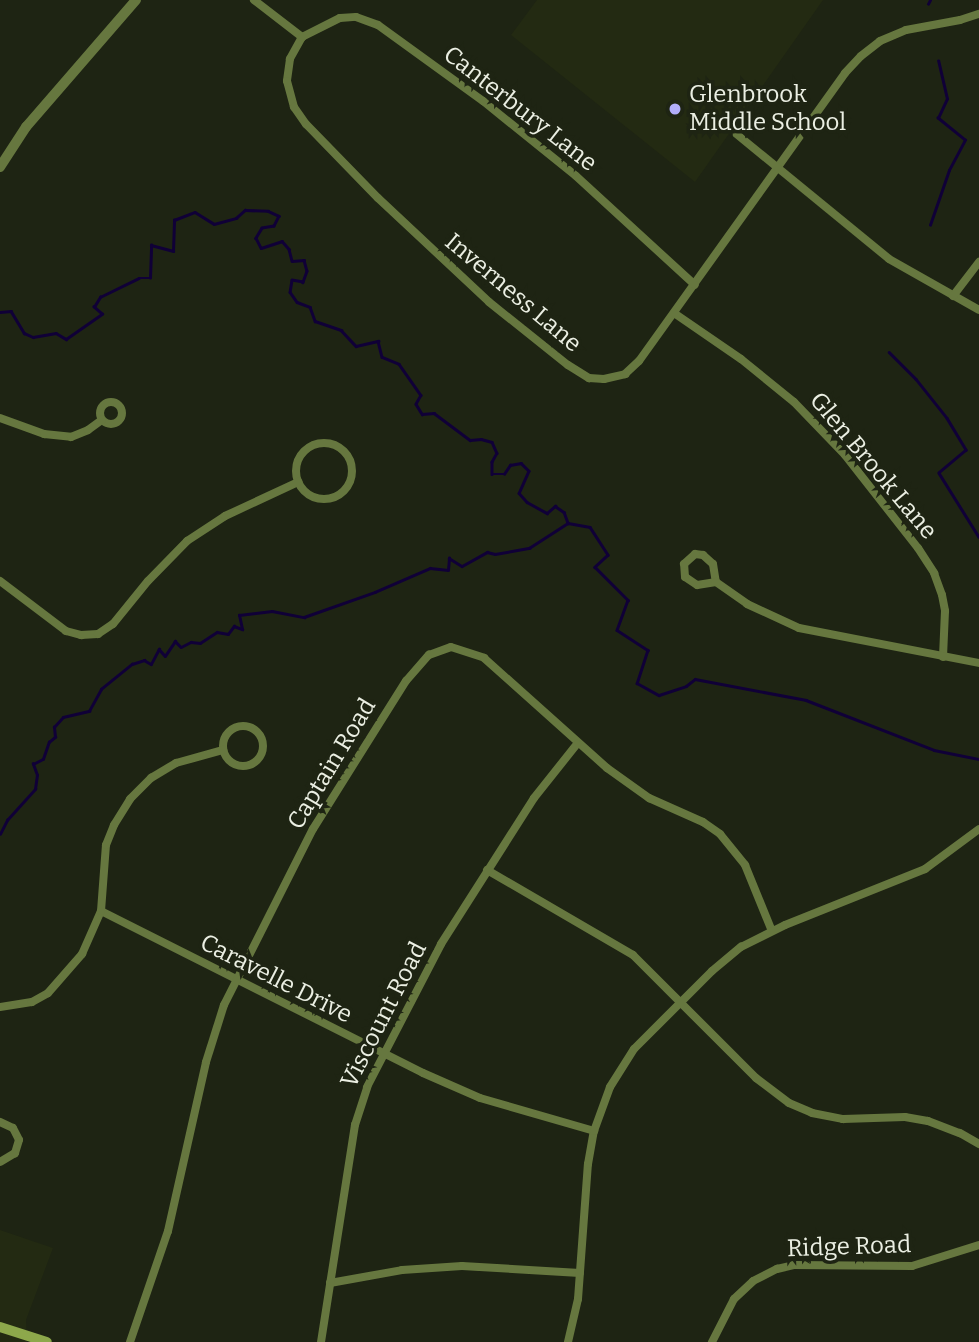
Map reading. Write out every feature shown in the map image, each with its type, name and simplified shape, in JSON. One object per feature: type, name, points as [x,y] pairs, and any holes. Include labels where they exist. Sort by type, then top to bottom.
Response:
[{"type":"main road","points":[[0,1327],[27,1339],[47,1342]]},
{"type":"street","points":[[0,167],[26,127],[136,0]]},
{"type":"street","points":[[254,0],[302,37]]},
{"type":"street","name":"Inverness Lane","points":[[302,37],[290,59],[287,80],[294,107],[306,124],[444,261],[568,365],[597,379],[625,374],[695,285],[845,72],[873,46],[906,30],[979,14]]},
{"type":"street","name":"Canterbury Lane","points":[[302,37],[340,18],[356,17],[377,25],[483,101],[576,176],[695,285]]},
{"type":"street","points":[[734,132],[889,259],[979,310]]},
{"type":"street","points":[[953,296],[979,261]]},
{"type":"street","name":"Glen Brook Lane","points":[[674,313],[741,359],[794,402],[845,455],[918,548],[934,573],[942,595],[945,611],[943,656]]},
{"type":"street","points":[[0,418],[44,434],[71,437],[102,420]]},
{"type":"street","points":[[314,445],[336,446],[351,462],[349,483],[334,498],[313,497],[298,482],[298,460],[314,445]]},
{"type":"street","points":[[0,581],[66,631],[81,635],[98,635],[113,624],[159,568],[193,537],[246,505],[298,482]]},
{"type":"street","points":[[716,582],[715,567],[706,556],[695,554],[685,561],[682,570],[687,580],[697,585],[716,582],[754,608],[799,628],[979,663]]},
{"type":"street","name":"Captain Road","points":[[130,1342],[171,1222],[208,1055],[236,980],[320,818],[405,681],[429,655],[451,647],[484,657],[578,744],[635,789],[703,822],[732,845],[752,879],[772,931]]},
{"type":"street","points":[[241,726],[256,732],[263,746],[258,760],[244,766],[230,762],[223,750],[227,734],[241,726]]},
{"type":"street","name":"Viscount Road","points":[[321,1342],[355,1125],[364,1095],[441,944],[534,798],[578,744]]},
{"type":"street","points":[[0,1007],[32,1002],[55,987],[82,954],[101,911],[102,864],[106,845],[114,825],[130,799],[152,778],[176,763],[223,750]]},
{"type":"street","points":[[568,1342],[580,1273],[588,1164],[594,1131],[602,1105],[622,1066],[643,1037],[734,952],[772,931],[925,869],[979,829]]},
{"type":"street","points":[[487,870],[623,948],[681,1000],[756,1078],[789,1103],[812,1113],[843,1119],[905,1117],[928,1121],[960,1133],[979,1144]]},
{"type":"street","name":"Caravelle Drive","points":[[101,911],[383,1055],[480,1098],[594,1131]]},
{"type":"street","points":[[0,1122],[13,1128],[19,1140],[15,1153],[0,1162]]},
{"type":"street","name":"Ridge Road","points":[[712,1342],[734,1299],[753,1281],[777,1269],[794,1265],[912,1266],[979,1245]]},
{"type":"street","points":[[330,1283],[452,1266],[503,1266],[580,1273]]},
{"type":"shaded area","name":"Glenbrook Middle School","points":[[537,0],[823,0],[695,182],[511,35]]},
{"type":"shaded area","points":[[0,1230],[53,1248],[26,1320],[27,1342],[0,1342]]},
{"type":"waterway","points":[[928,4],[930,0]]},
{"type":"waterway","points":[[930,225],[949,170],[965,140],[938,118],[947,99],[938,61]]},
{"type":"waterway","points":[[0,312],[11,311],[24,333],[33,337],[56,333],[66,339],[102,314],[94,307],[100,297],[139,278],[150,278],[151,245],[173,251],[174,220],[195,212],[214,224],[236,218],[245,210],[268,211],[279,216],[274,226],[262,228],[256,238],[261,248],[282,241],[289,249],[292,261],[304,260],[307,271],[303,282],[292,280],[290,292],[297,302],[310,307],[315,321],[341,330],[356,346],[378,341],[382,357],[399,364],[421,395],[416,404],[422,414],[434,413],[470,440],[492,442],[497,453],[492,462],[492,474],[504,474],[510,465],[521,463],[529,471],[519,493],[527,502],[547,513],[555,506],[564,512],[568,523],[590,527],[608,555],[595,567],[628,600],[617,630],[648,650],[637,683],[659,695],[686,686],[695,679],[806,700],[934,750],[979,759]]},
{"type":"waterway","points":[[889,352],[916,379],[947,418],[966,450],[939,473],[979,537]]},
{"type":"waterway","points":[[0,834],[7,820],[35,789],[37,775],[33,764],[43,759],[49,742],[55,737],[54,727],[63,717],[89,711],[101,689],[132,664],[144,660],[151,664],[159,649],[165,656],[175,641],[181,647],[191,642],[200,643],[217,632],[228,634],[234,626],[242,629],[239,615],[272,611],[304,617],[375,592],[430,568],[448,570],[449,558],[462,566],[487,552],[495,554],[529,548],[568,523]]},
{"type":"place","name":"Glenbrook Middle School","points":[[675,109]]}]
